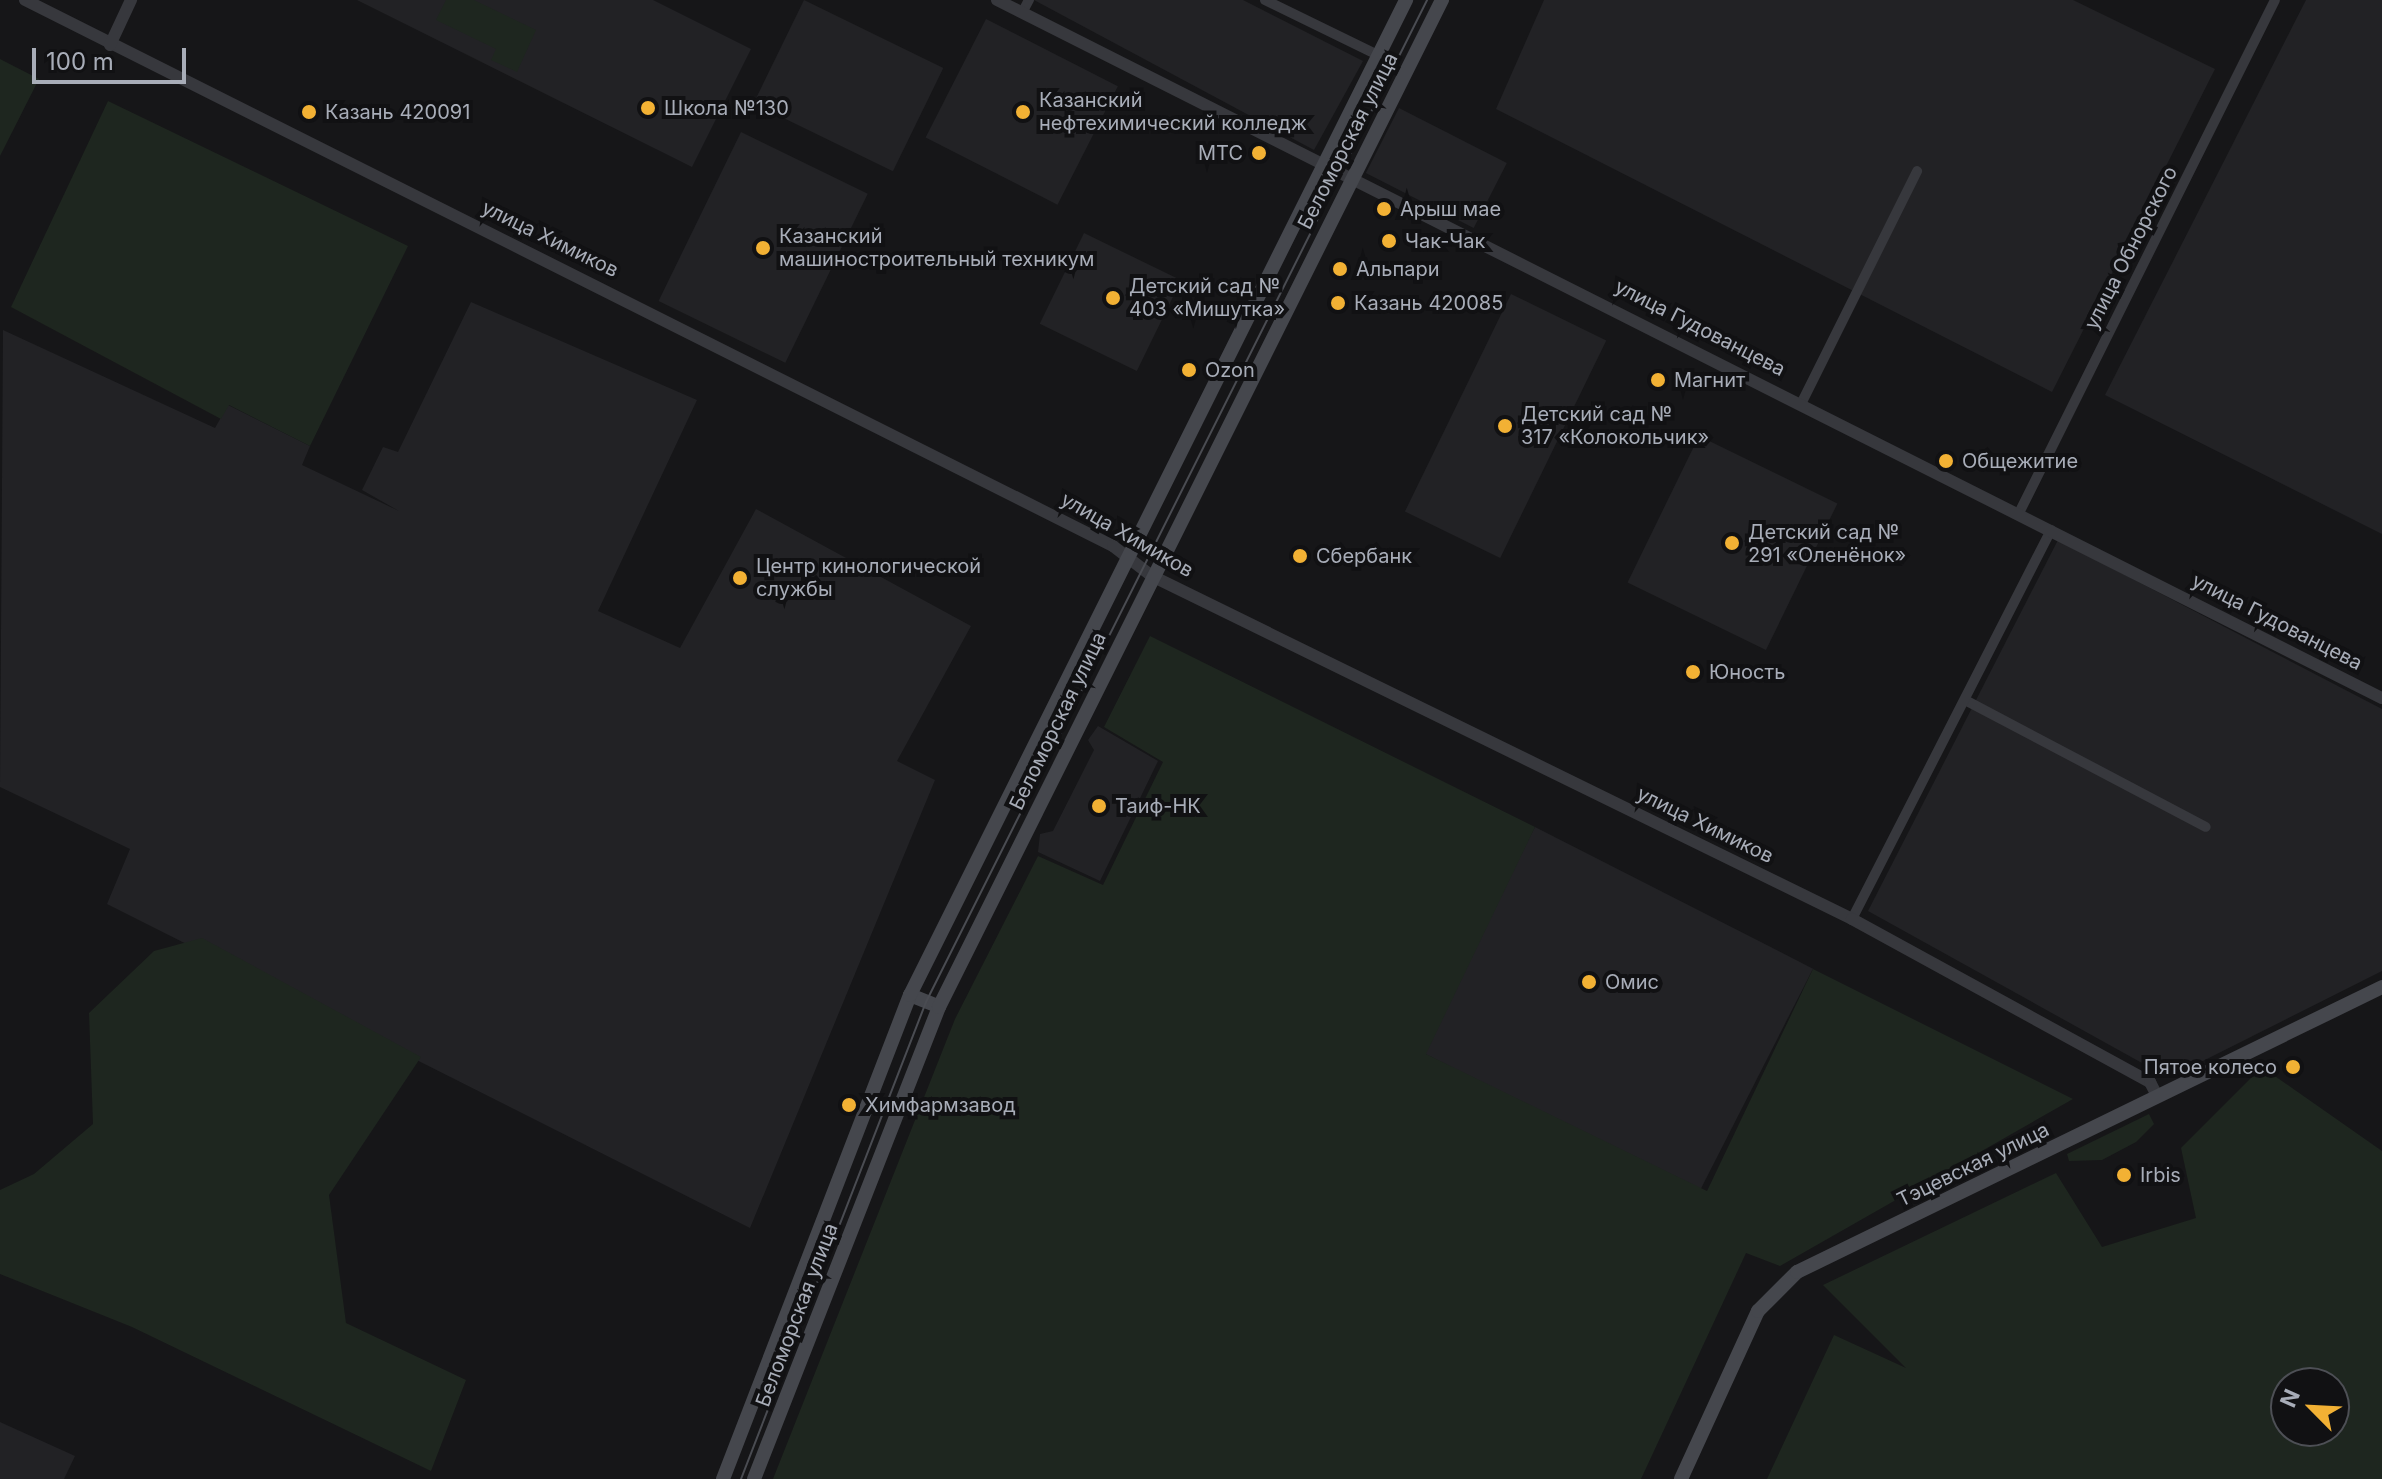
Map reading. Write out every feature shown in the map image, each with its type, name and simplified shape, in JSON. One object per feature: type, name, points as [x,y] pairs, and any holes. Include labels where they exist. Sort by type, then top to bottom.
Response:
[{"type":"main road","name":"Беломорская улица","points":[[723,1479],[910,995],[1406,0]]},
{"type":"main road","name":"Беломорская улица","points":[[754,1479],[939,1007],[1442,0]]},
{"type":"main road","name":"Тэцевская улица","points":[[1681,1479],[1758,1311],[1797,1272],[2382,987]]},
{"type":"main road","points":[[910,995],[939,1007]]},
{"type":"street","name":"улица Химиков","points":[[25,0],[1128,555],[1152,576],[1852,919],[2150,1082],[2157,1096]]},
{"type":"street","points":[[110,45],[131,0]]},
{"type":"street","name":"улица Гудованцева","points":[[997,0],[1802,402],[2382,698]]},
{"type":"street","points":[[1022,13],[1029,0]]},
{"type":"street","points":[[1265,0],[1378,55]]},
{"type":"street","name":"улица Обнорского","points":[[2019,513],[2275,0]]},
{"type":"street","points":[[1802,402],[1917,171]]},
{"type":"street","points":[[1852,919],[2051,530]]},
{"type":"street","points":[[1965,700],[2206,827]]},
{"type":"shaded area","name":"Школа №130","points":[[357,0],[653,0],[751,49],[692,167]]},
{"type":"shaded area","points":[[446,0],[474,0],[536,30],[517,72],[491,60],[496,49],[436,20]]},
{"type":"shaded area","points":[[804,0],[943,68],[893,171],[754,103]]},
{"type":"shaded area","points":[[1034,0],[1243,0],[1363,61],[1314,150]]},
{"type":"shaded area","points":[[1544,0],[2073,0],[2215,69],[2052,392],[1496,109]]},
{"type":"shaded area","points":[[2306,0],[2382,0],[2382,534],[2105,395]]},
{"type":"shaded area","name":"Казанский нефтехимический колледж","points":[[986,19],[1118,86],[1057,205],[926,138]]},
{"type":"shaded area","points":[[0,59],[39,79],[0,156]]},
{"type":"shaded area","points":[[108,101],[408,246],[310,446],[229,405],[221,419],[11,307]]},
{"type":"shaded area","points":[[1399,108],[1507,163],[1474,228],[1366,173]]},
{"type":"shaded area","name":"Казанский машиностроительный техникум","points":[[741,132],[868,194],[785,363],[659,301]]},
{"type":"shaded area","name":"Детский сад № 403 «Мишутка»","points":[[1084,233],[1181,280],[1137,371],[1040,324]]},
{"type":"shaded area","name":"Детский сад № 317 «Колокольчик»","points":[[1511,294],[1606,340],[1500,558],[1405,512]]},
{"type":"shaded area","points":[[471,302],[697,400],[598,611],[680,648],[756,509],[971,626],[897,761],[935,780],[750,1228],[107,904],[130,849],[0,787],[3,330],[215,428],[228,405],[310,446],[302,465],[399,511],[362,490],[383,447],[398,452]]},
{"type":"shaded area","name":"Детский сад № 291 «Оленёнок»","points":[[1699,436],[1837,504],[1766,650],[1628,583]]},
{"type":"shaded area","points":[[2058,540],[2382,709],[2382,971],[2169,1078],[1868,911]]},
{"type":"shaded area","points":[[1150,636],[1535,827],[1426,1054],[1707,1191],[1813,969],[2073,1099],[1780,1266],[1746,1253],[1641,1479],[773,1479],[955,1019],[1038,856],[1103,885],[1163,762],[1104,727]]},
{"type":"shaded area","points":[[1098,726],[1158,761],[1100,881],[1038,852],[1040,834],[1053,831],[1094,750],[1088,740]]},
{"type":"shaded area","points":[[1535,827],[1813,969],[1699,1193],[1421,1052]]},
{"type":"shaded area","points":[[202,938],[421,1057],[329,1195],[346,1323],[466,1380],[431,1471],[132,1327],[0,1274],[0,1190],[34,1174],[93,1124],[89,1013],[154,951]]},
{"type":"shaded area","points":[[2262,1067],[2382,1151],[2382,1479],[1767,1479],[1834,1335],[1906,1368],[1823,1285],[2056,1173],[2102,1247],[2196,1218],[2181,1148]]},
{"type":"shaded area","points":[[2149,1114],[2154,1124],[2136,1142],[2102,1160],[2069,1161],[2067,1154]]},
{"type":"shaded area","points":[[0,1422],[75,1456],[64,1479],[0,1479]]},
{"type":"tram line","points":[[741,1479],[926,1002],[1427,0]]},
{"type":"place","name":"Школа №130","points":[[648,108]]},
{"type":"place","name":"Казань 420091","points":[[309,112]]},
{"type":"place","name":"Казанский нефтехимический колледж","points":[[1023,112]]},
{"type":"place","name":"МТС","points":[[1259,153]]},
{"type":"place","name":"Арыш мае","points":[[1384,209]]},
{"type":"place","name":"Чак-Чак","points":[[1389,241]]},
{"type":"place","name":"Казанский машиностроительный техникум","points":[[763,248]]},
{"type":"place","name":"Альпари","points":[[1340,269]]},
{"type":"place","name":"Детский сад № 403 «Мишутка»","points":[[1113,298]]},
{"type":"place","name":"Казань 420085","points":[[1338,303]]},
{"type":"place","name":"Ozon","points":[[1189,370]]},
{"type":"place","name":"Магнит","points":[[1658,380]]},
{"type":"place","name":"Детский сад № 317 «Колокольчик»","points":[[1505,426]]},
{"type":"place","name":"Общежитие","points":[[1946,461]]},
{"type":"place","name":"Детский сад № 291 «Оленёнок»","points":[[1732,543]]},
{"type":"place","name":"Сбербанк","points":[[1300,556]]},
{"type":"place","name":"Центр кинологической службы","points":[[740,578]]},
{"type":"place","name":"Юность","points":[[1693,672]]},
{"type":"place","name":"Таиф-НК","points":[[1099,806]]},
{"type":"place","name":"Омис","points":[[1589,982]]},
{"type":"place","name":"Пятое колесо","points":[[2293,1067]]},
{"type":"place","name":"Химфармзавод","points":[[849,1105]]},
{"type":"place","name":"Irbis","points":[[2124,1175]]}]
